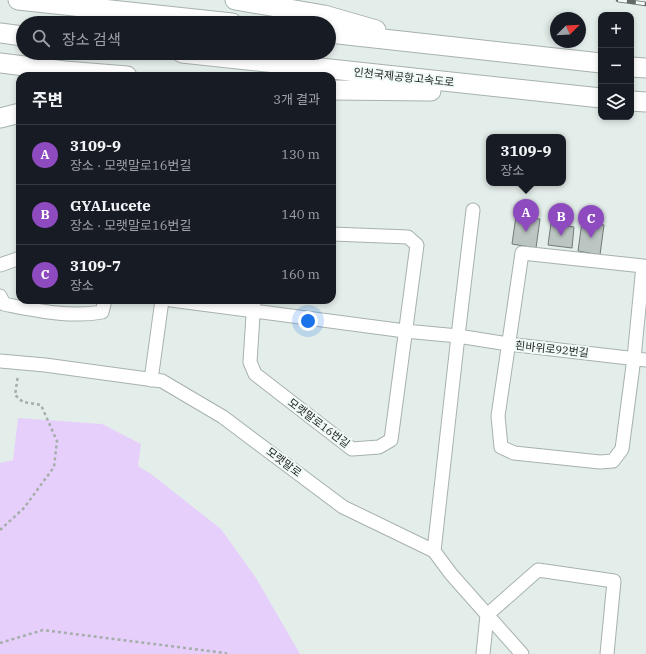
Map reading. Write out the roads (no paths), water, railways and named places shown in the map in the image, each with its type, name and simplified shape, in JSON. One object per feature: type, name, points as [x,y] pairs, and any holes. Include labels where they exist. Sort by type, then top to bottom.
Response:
[{"type":"highway","points":[[18,0],[167,16]]},
{"type":"highway","points":[[235,0],[328,16]]},
{"type":"highway","points":[[336,18],[426,44]]},
{"type":"highway","points":[[0,33],[16,35]]},
{"type":"highway","points":[[336,34],[598,63]]},
{"type":"highway","name":"인천국제공항고속도로","points":[[247,60],[598,98]]},
{"type":"highway","points":[[0,64],[77,72]]},
{"type":"highway","points":[[634,67],[646,68]]},
{"type":"highway","points":[[336,90],[533,91]]},
{"type":"highway","points":[[634,101],[646,102]]},
{"type":"highway","points":[[0,118],[16,114]]},
{"type":"street","points":[[434,551],[473,210]]},
{"type":"street","name":"모랫말로16번길","points":[[254,305],[250,362],[255,374],[352,449],[380,447],[391,440],[417,245],[408,237],[336,234]]},
{"type":"street","points":[[522,253],[643,266],[640,359],[622,449],[613,461],[600,462],[514,453],[501,447],[498,416],[522,253]]},
{"type":"street","points":[[0,265],[16,259]]},
{"type":"street","points":[[0,296],[4,304],[30,309],[79,314],[102,312],[104,304]]},
{"type":"street","points":[[152,380],[162,304]]},
{"type":"street","points":[[237,304],[254,305],[405,331],[458,336]]},
{"type":"street","name":"흰바위로92번길","points":[[458,336],[508,344],[640,359]]},
{"type":"street","name":"모랫말로","points":[[0,361],[45,365],[162,381],[223,417],[343,507],[434,551],[451,574],[522,654]]},
{"type":"street","points":[[483,654],[488,615],[538,570],[614,581],[607,654]]},
{"type":"railway","points":[[618,0],[646,4]]},
{"type":"place","name":"3109-9","points":[[526,232]]},
{"type":"place","name":"GYALucete","points":[[561,236]]},
{"type":"place","name":"3109-7","points":[[591,238]]}]
